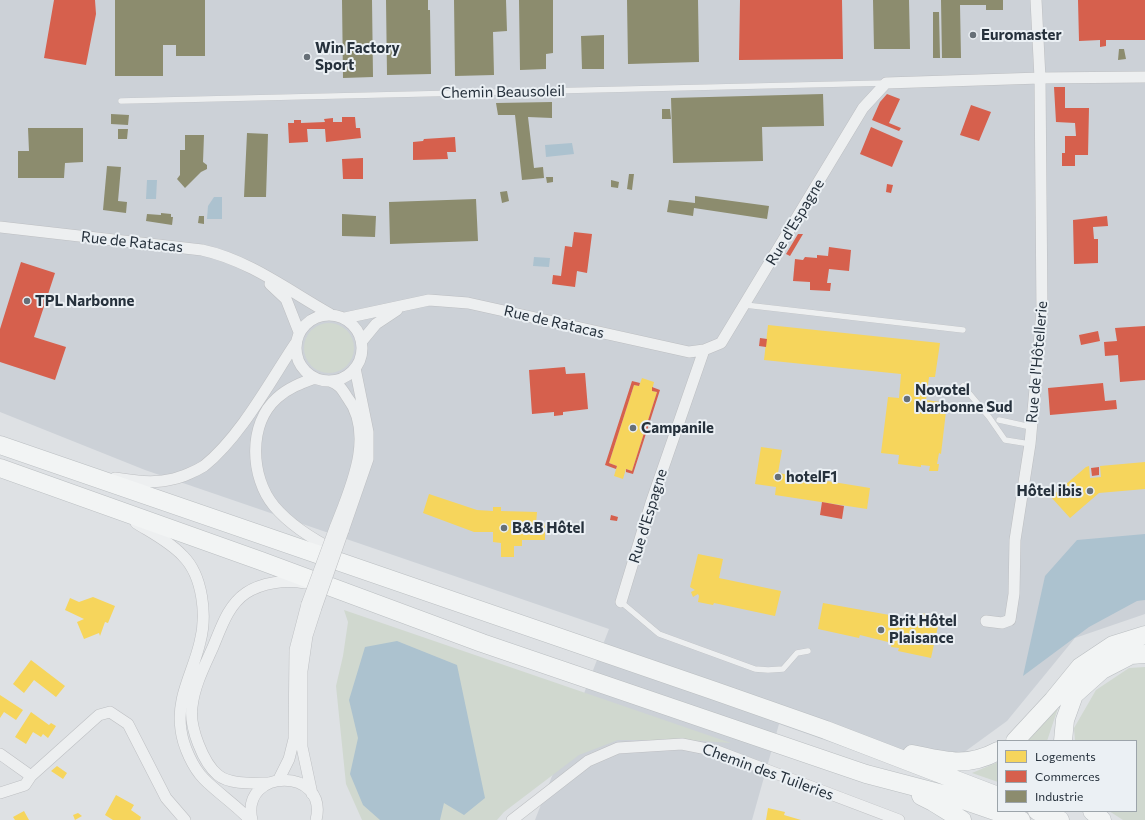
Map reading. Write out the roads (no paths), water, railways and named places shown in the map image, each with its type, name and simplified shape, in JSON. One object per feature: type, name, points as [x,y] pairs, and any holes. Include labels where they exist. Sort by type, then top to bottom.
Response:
[{"type":"main road","points":[[0,445],[826,730],[997,796]]},
{"type":"main road","points":[[0,468],[482,643],[866,774],[933,802],[962,820]]},
{"type":"main road","points":[[1016,740],[1053,700],[1080,667],[1113,645],[1145,635]]},
{"type":"main road","points":[[1063,740],[1065,720],[1074,695],[1102,670],[1131,655],[1145,654]]},
{"type":"main road","points":[[826,730],[889,749],[953,763],[985,758],[997,752]]},
{"type":"main road","points":[[866,774],[954,797],[997,812]]},
{"type":"main road","points":[[998,812],[1021,820]]},
{"type":"main road","points":[[1039,812],[1060,820]]},
{"type":"main road","points":[[1093,812],[1102,820]]},
{"type":"street","name":"Rue de l'Hôtellerie","points":[[986,621],[1002,623],[1010,620],[1014,594],[1015,540],[1030,444],[1042,312],[1040,78],[1036,0]]},
{"type":"street","points":[[886,82],[1145,77]]},
{"type":"street","name":"Rue d'Espagne","points":[[621,602],[651,503],[704,350],[721,343],[864,108],[886,82]]},
{"type":"street","name":"Rue de Ratacas","points":[[0,227],[202,250],[224,255],[240,262],[330,314]]},
{"type":"street","name":"Rue de Ratacas","points":[[258,273],[286,299],[299,332]]},
{"type":"street","name":"Rue de Ratacas","points":[[345,318],[429,300],[468,303],[689,352],[704,350]]},
{"type":"street","name":"Rue de Ratacas","points":[[362,341],[376,324],[403,306]]},
{"type":"street","points":[[84,474],[147,482],[173,479],[202,467],[221,450],[246,418],[295,344],[299,332],[308,322],[330,314],[345,318],[356,328],[362,341],[360,360],[355,368],[345,377],[330,381]]},
{"type":"street","points":[[295,344],[296,356],[301,366],[315,378],[338,384],[355,406],[361,434],[358,460],[339,530]]},
{"type":"street","points":[[279,780],[289,759],[294,739],[295,650],[339,530],[368,458],[368,432],[355,368]]},
{"type":"street","points":[[315,378],[290,388],[276,398],[261,418],[255,452],[260,483],[274,506],[315,540],[390,579]]},
{"type":"street","points":[[108,506],[162,538],[184,556],[197,580],[204,607],[201,642],[180,698],[181,731],[190,757],[203,778],[236,805],[251,820]]},
{"type":"street","points":[[312,794],[298,782],[279,780],[268,783],[240,783],[218,776],[202,754],[193,730],[192,707],[202,671],[230,610],[246,593],[270,583],[297,581],[343,592]]},
{"type":"street","points":[[311,606],[302,671],[302,747],[312,794],[325,820]]},
{"type":"street","points":[[0,793],[25,785],[31,776],[99,715],[110,712],[128,724],[166,798],[185,820]]},
{"type":"street","name":"Chemin des Tuileries","points":[[512,820],[588,761],[618,748],[682,744],[716,751],[899,820]]},
{"type":"street","points":[[0,754],[31,776]]},
{"type":"street","points":[[251,820],[252,806],[255,797],[268,783]]},
{"type":"street","points":[[316,820],[317,806]]},
{"type":"lane","name":"Chemin Beausoleil","points":[[121,101],[886,82]]},
{"type":"lane","points":[[745,305],[963,330]]},
{"type":"lane","points":[[963,386],[989,417],[1005,440],[1030,444]]},
{"type":"lane","points":[[999,420],[1031,427]]},
{"type":"lane","points":[[621,602],[659,634],[755,669],[783,669],[797,653],[808,651]]},
{"type":"water","points":[[572,143],[574,154],[546,157],[545,145]]},
{"type":"water","points":[[147,180],[157,180],[156,199],[146,199]]},
{"type":"water","points":[[214,197],[222,197],[222,219],[207,219],[208,206]]},
{"type":"water","points":[[534,257],[550,258],[549,267],[533,266]]},
{"type":"water","points":[[1145,534],[1145,600],[1137,601],[1089,627],[1023,676],[1045,576],[1077,540]]},
{"type":"water","points":[[397,641],[457,665],[485,798],[464,815],[444,803],[440,820],[380,820],[363,805],[350,774],[358,738],[349,700],[365,647]]},
{"type":"place","name":"Euromaster","points":[[973,35]]},
{"type":"place","name":"Win Factory Sport","points":[[307,57]]},
{"type":"place","name":"TPL Narbonne","points":[[27,301]]},
{"type":"place","name":"Novotel Narbonne Sud","points":[[907,399]]},
{"type":"place","name":"Campanile","points":[[633,428]]},
{"type":"place","name":"hotelF1","points":[[778,477]]},
{"type":"place","name":"Hôtel ibis","points":[[1090,491]]},
{"type":"place","name":"B&B Hôtel","points":[[504,528]]},
{"type":"place","name":"Brit Hôtel Plaisance","points":[[881,630]]}]
